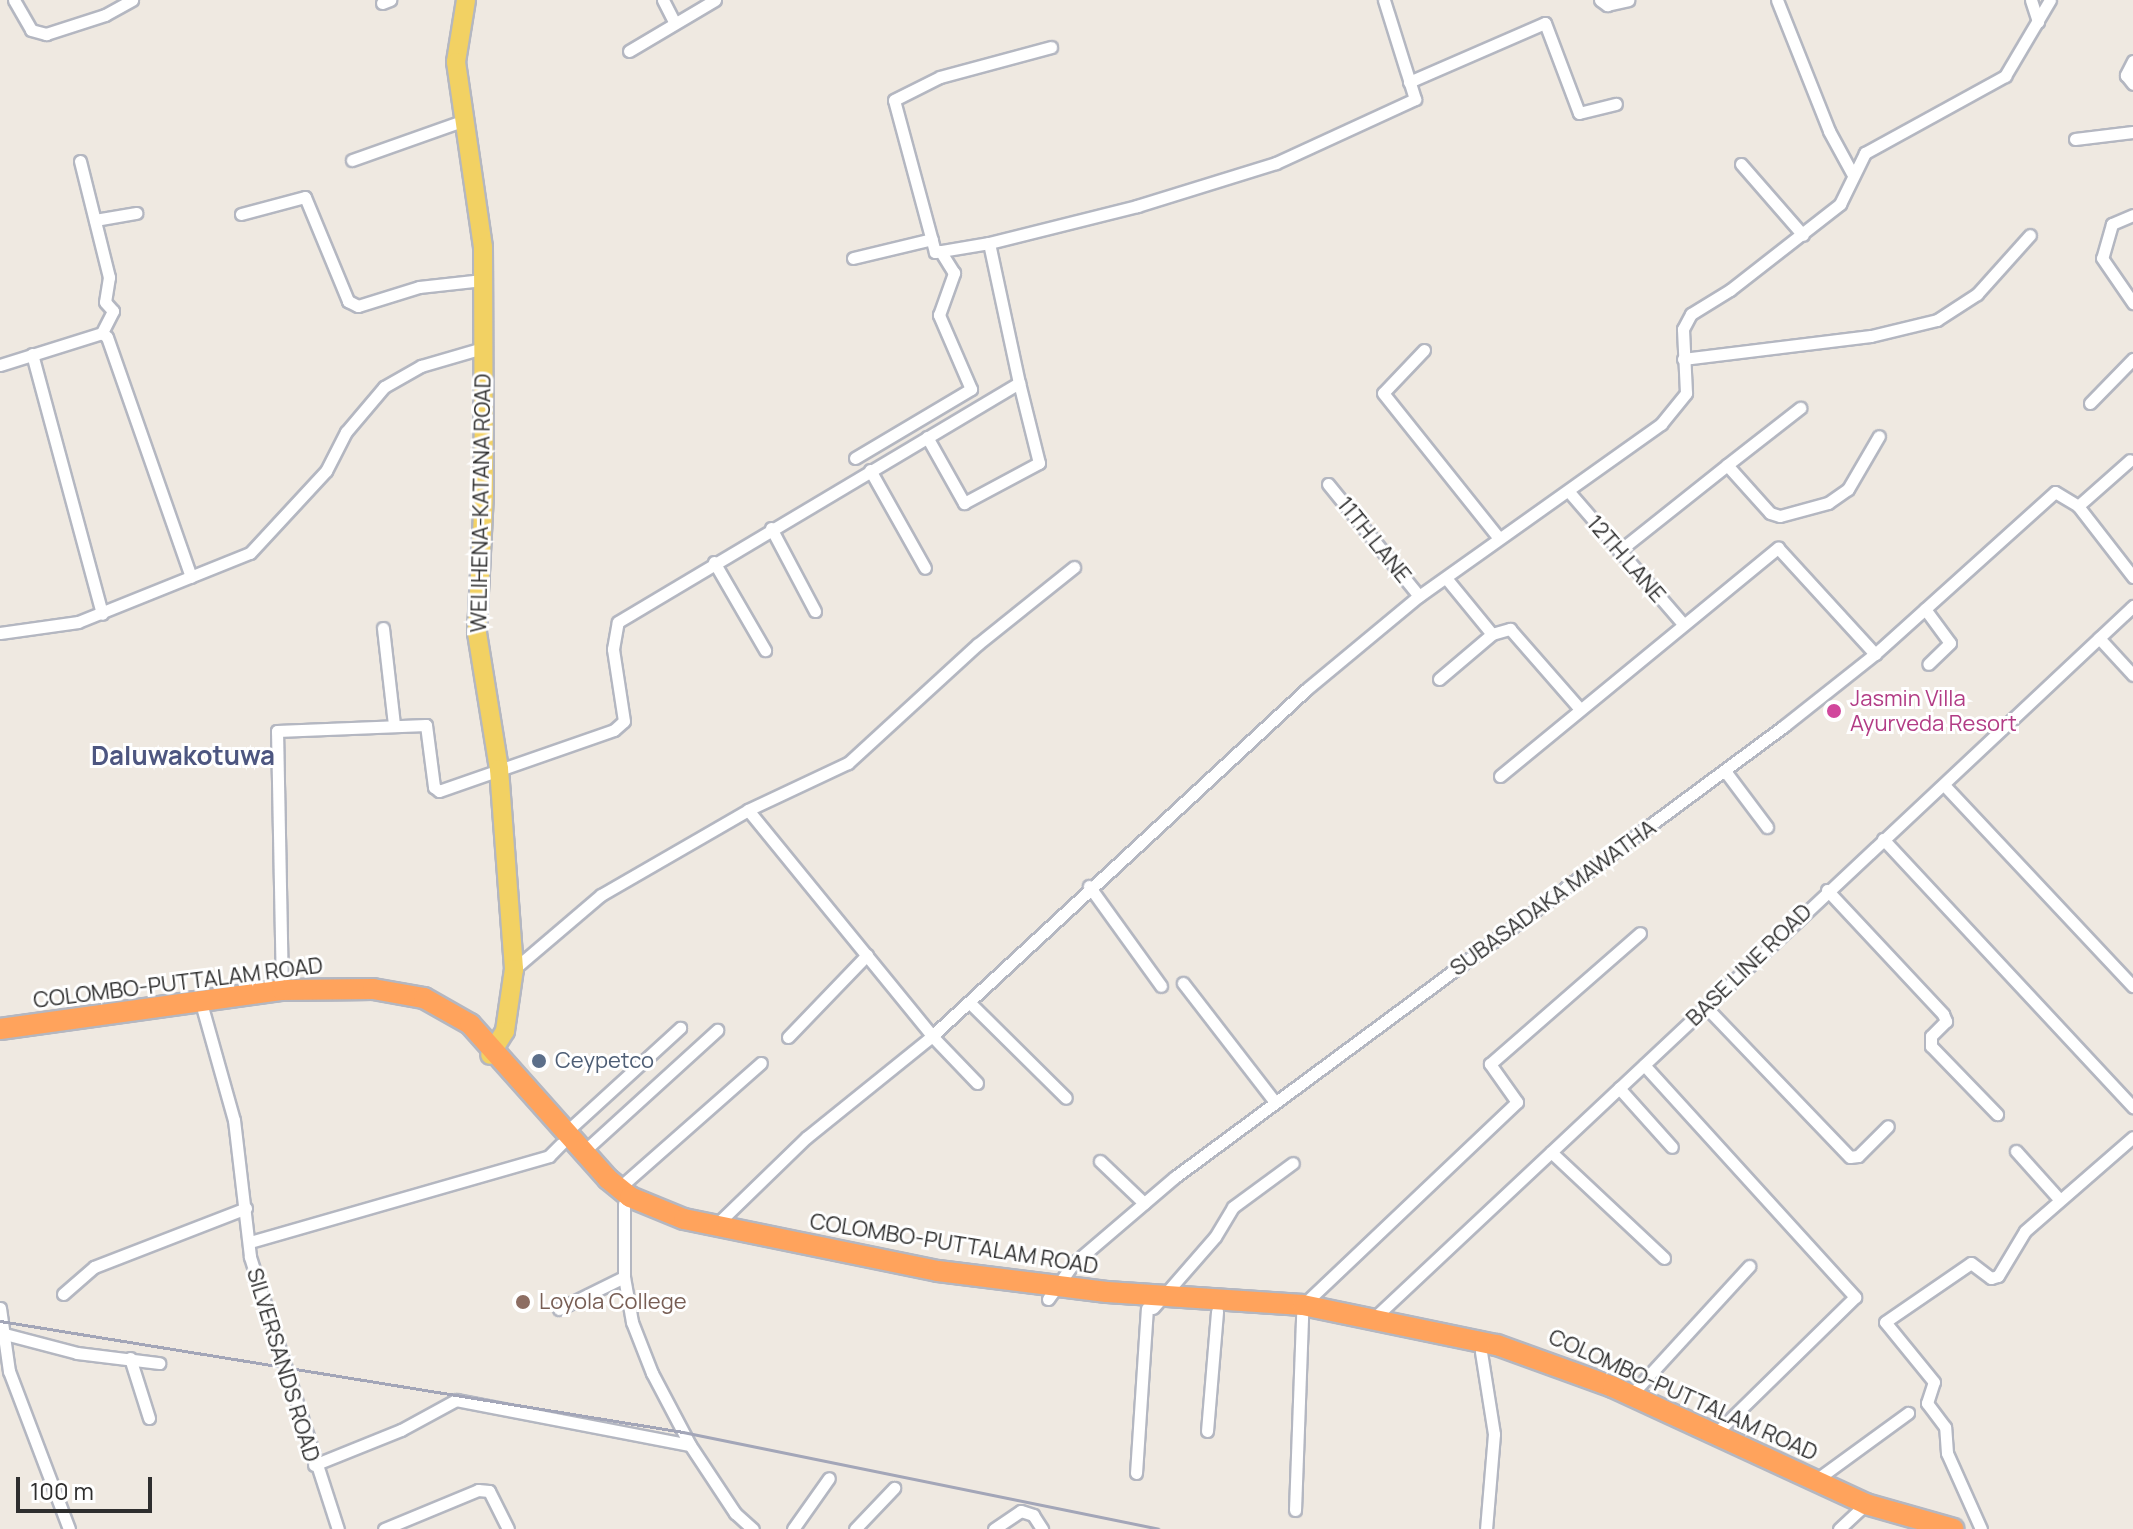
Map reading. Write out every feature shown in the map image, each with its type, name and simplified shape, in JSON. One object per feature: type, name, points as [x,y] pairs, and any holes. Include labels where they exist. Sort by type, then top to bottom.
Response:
[{"type":"highway","name":"COLOMBO-PUTTALAM ROAD","points":[[0,1029],[282,990],[373,989],[424,998],[470,1024],[563,1139],[624,1196],[674,1228],[742,1244],[1051,1292],[1217,1311],[1302,1310]]},
{"type":"highway","name":"COLOMBO-PUTTALAM ROAD","points":[[0,1041],[275,1000],[389,1001],[451,1018],[492,1053]]},
{"type":"highway","name":"COLOMBO-PUTTALAM ROAD","points":[[563,1139],[582,1153],[624,1196],[684,1219],[872,1259],[1051,1292]]},
{"type":"highway","name":"COLOMBO-PUTTALAM ROAD","points":[[1154,1304],[1302,1310],[1533,1355],[1631,1395],[1816,1480],[1863,1508],[1954,1529]]},
{"type":"highway","name":"COLOMBO-PUTTALAM ROAD","points":[[1371,1321],[1568,1381],[1910,1529]]},
{"type":"main road","name":"WELIHENA-KATANA ROAD","points":[[466,0],[456,62],[483,280],[477,633],[499,769],[514,969],[509,1015],[492,1053]]},
{"type":"street","points":[[14,0],[31,30],[46,34],[105,15],[132,0]]},
{"type":"street","points":[[663,0],[674,22]]},
{"type":"street","points":[[629,51],[715,0]]},
{"type":"street","points":[[1051,47],[940,77],[894,100],[935,252],[989,243],[1137,206],[1276,163],[1415,99],[1384,0]]},
{"type":"street","points":[[1600,0],[1607,5],[1628,0]]},
{"type":"street","points":[[1777,0],[1829,131],[1853,175]]},
{"type":"street","points":[[2031,0],[2038,22]]},
{"type":"street","points":[[715,1226],[807,1137],[932,1036],[1089,886],[1308,688],[1419,596],[1498,537],[1570,493],[1680,407],[1686,393],[1683,329],[1691,314],[1803,235],[1840,204],[1865,153],[2005,76],[2050,0]]},
{"type":"street","points":[[1409,82],[1545,23],[1579,113],[1616,104]]},
{"type":"street","points":[[2133,61],[2126,75],[2133,84]]},
{"type":"street","points":[[352,160],[465,120]]},
{"type":"street","points":[[2075,139],[2133,132]]},
{"type":"street","points":[[80,161],[109,277],[105,302],[113,311],[102,333],[191,577]]},
{"type":"street","points":[[1741,164],[1803,235]]},
{"type":"street","points":[[241,214],[305,197],[348,301],[358,306],[419,287],[483,280]]},
{"type":"street","points":[[95,220],[136,213]]},
{"type":"street","points":[[2133,215],[2112,224],[2102,258],[2133,303]]},
{"type":"street","points":[[1683,359],[1871,336],[1937,320],[1977,294],[2030,235]]},
{"type":"street","points":[[853,258],[932,239]]},
{"type":"street","points":[[927,437],[964,503],[1039,463],[989,243]]},
{"type":"street","points":[[855,458],[971,389],[939,315],[954,273],[940,251]]},
{"type":"street","points":[[0,365],[102,333]]},
{"type":"street","points":[[0,633],[102,614],[250,553],[326,471],[346,432],[384,387],[421,366],[483,348]]},
{"type":"street","points":[[1424,350],[1383,393],[1498,537]]},
{"type":"street","points":[[32,354],[102,614]]},
{"type":"street","points":[[2090,403],[2133,359]]},
{"type":"street","points":[[282,990],[277,731],[426,725],[434,787],[439,791],[614,730],[624,721],[613,649],[618,622],[771,528],[1019,383]]},
{"type":"street","points":[[1619,551],[1800,408]]},
{"type":"street","points":[[1727,465],[1762,508],[1780,516],[1841,497],[1879,436]]},
{"type":"street","points":[[2130,460],[2078,506],[2133,577]]},
{"type":"street","points":[[870,470],[925,568]]},
{"type":"street","name":"11TH LANE","points":[[1328,484],[1419,596]]},
{"type":"street","name":"SUBASADAKA MAWATHA","points":[[1051,1292],[1144,1203],[1275,1102],[1725,771],[1875,654],[2055,492],[2061,491],[2078,506]]},
{"type":"street","name":"12TH LANE","points":[[1570,493],[1683,624]]},
{"type":"street","points":[[771,528],[815,611]]},
{"type":"street","points":[[1500,776],[1778,548],[1875,654]]},
{"type":"street","points":[[714,562],[765,650]]},
{"type":"street","points":[[514,969],[601,895],[748,810],[848,763],[978,644],[1074,567]]},
{"type":"street","points":[[1446,578],[1492,634]]},
{"type":"street","name":"BASE LINE ROAD","points":[[1371,1321],[2133,606]]},
{"type":"street","points":[[1925,609],[1950,643],[1928,664]]},
{"type":"street","points":[[383,628],[394,725]]},
{"type":"street","points":[[1439,679],[1492,634],[1510,629],[1580,709]]},
{"type":"street","points":[[2099,638],[2133,675]]},
{"type":"street","points":[[1725,771],[1767,827]]},
{"type":"street","points":[[1944,785],[2133,986]]},
{"type":"street","points":[[748,810],[932,1036],[977,1083]]},
{"type":"street","points":[[1883,839],[2133,1107]]},
{"type":"street","points":[[1089,886],[1161,986]]},
{"type":"street","points":[[1827,890],[1943,1014],[1946,1021],[1931,1036],[1931,1046],[1997,1114]]},
{"type":"street","points":[[1295,1510],[1302,1310],[1517,1102],[1490,1064],[1640,933]]},
{"type":"street","points":[[788,1037],[867,955]]},
{"type":"street","points":[[1183,983],[1275,1102]]},
{"type":"street","points":[[969,1002],[1066,1098]]},
{"type":"street","points":[[1705,1006],[1850,1157],[1858,1156],[1888,1126]]},
{"type":"street","name":"SILVERSANDS ROAD","points":[[203,1010],[234,1120],[250,1257],[314,1465],[338,1529]]},
{"type":"street","points":[[250,1242],[549,1156],[680,1028]]},
{"type":"street","points":[[582,1153],[717,1030]]},
{"type":"street","points":[[753,1529],[735,1513],[690,1445],[652,1373],[632,1322],[624,1277],[624,1196],[761,1063]]},
{"type":"street","points":[[1644,1065],[1855,1297],[1714,1435]]},
{"type":"street","points":[[1619,1088],[1672,1147]]},
{"type":"street","points":[[1981,1529],[1947,1453],[1945,1427],[1927,1403],[1934,1382],[1885,1322],[1971,1263],[1991,1278],[1998,1276],[2012,1259],[2013,1243],[2059,1199],[2133,1137]]},
{"type":"street","points":[[2016,1151],[2059,1199]]},
{"type":"street","points":[[1551,1152],[1664,1258]]},
{"type":"street","points":[[1100,1161],[1144,1203]]},
{"type":"street","points":[[1136,1473],[1154,1304],[1215,1237],[1233,1207],[1293,1163]]},
{"type":"street","points":[[63,1294],[94,1267],[246,1208]]},
{"type":"street","points":[[1631,1395],[1749,1266]]},
{"type":"street","points":[[559,1309],[624,1277]]},
{"type":"street","points":[[0,1308],[9,1371],[69,1529]]},
{"type":"street","points":[[1207,1431],[1217,1311]]},
{"type":"street","points":[[2,1334],[77,1353],[159,1363]]},
{"type":"street","points":[[1481,1352],[1494,1434],[1486,1529]]},
{"type":"street","points":[[130,1358],[149,1418]]},
{"type":"street","points":[[314,1465],[401,1430],[456,1400],[690,1445]]},
{"type":"street","points":[[1816,1480],[1908,1413]]},
{"type":"street","points":[[793,1529],[829,1478]]},
{"type":"street","points":[[855,1529],[894,1488]]},
{"type":"street","points":[[384,1529],[478,1490],[489,1491],[508,1529]]},
{"type":"street","points":[[1839,1529],[1863,1508]]},
{"type":"street","points":[[994,1529],[1021,1511],[1033,1515],[1042,1529]]},
{"type":"railway","points":[[0,1321],[683,1432],[1158,1529]]},
{"type":"place","name":"Jasmin Villa Ayurveda Resort","points":[[1834,711]]},
{"type":"place","name":"Ceypetco","points":[[539,1061]]},
{"type":"place","name":"Loyola College","points":[[523,1302]]},
{"type":"district","name":"Daluwakotuwa","points":[[183,756]]}]
